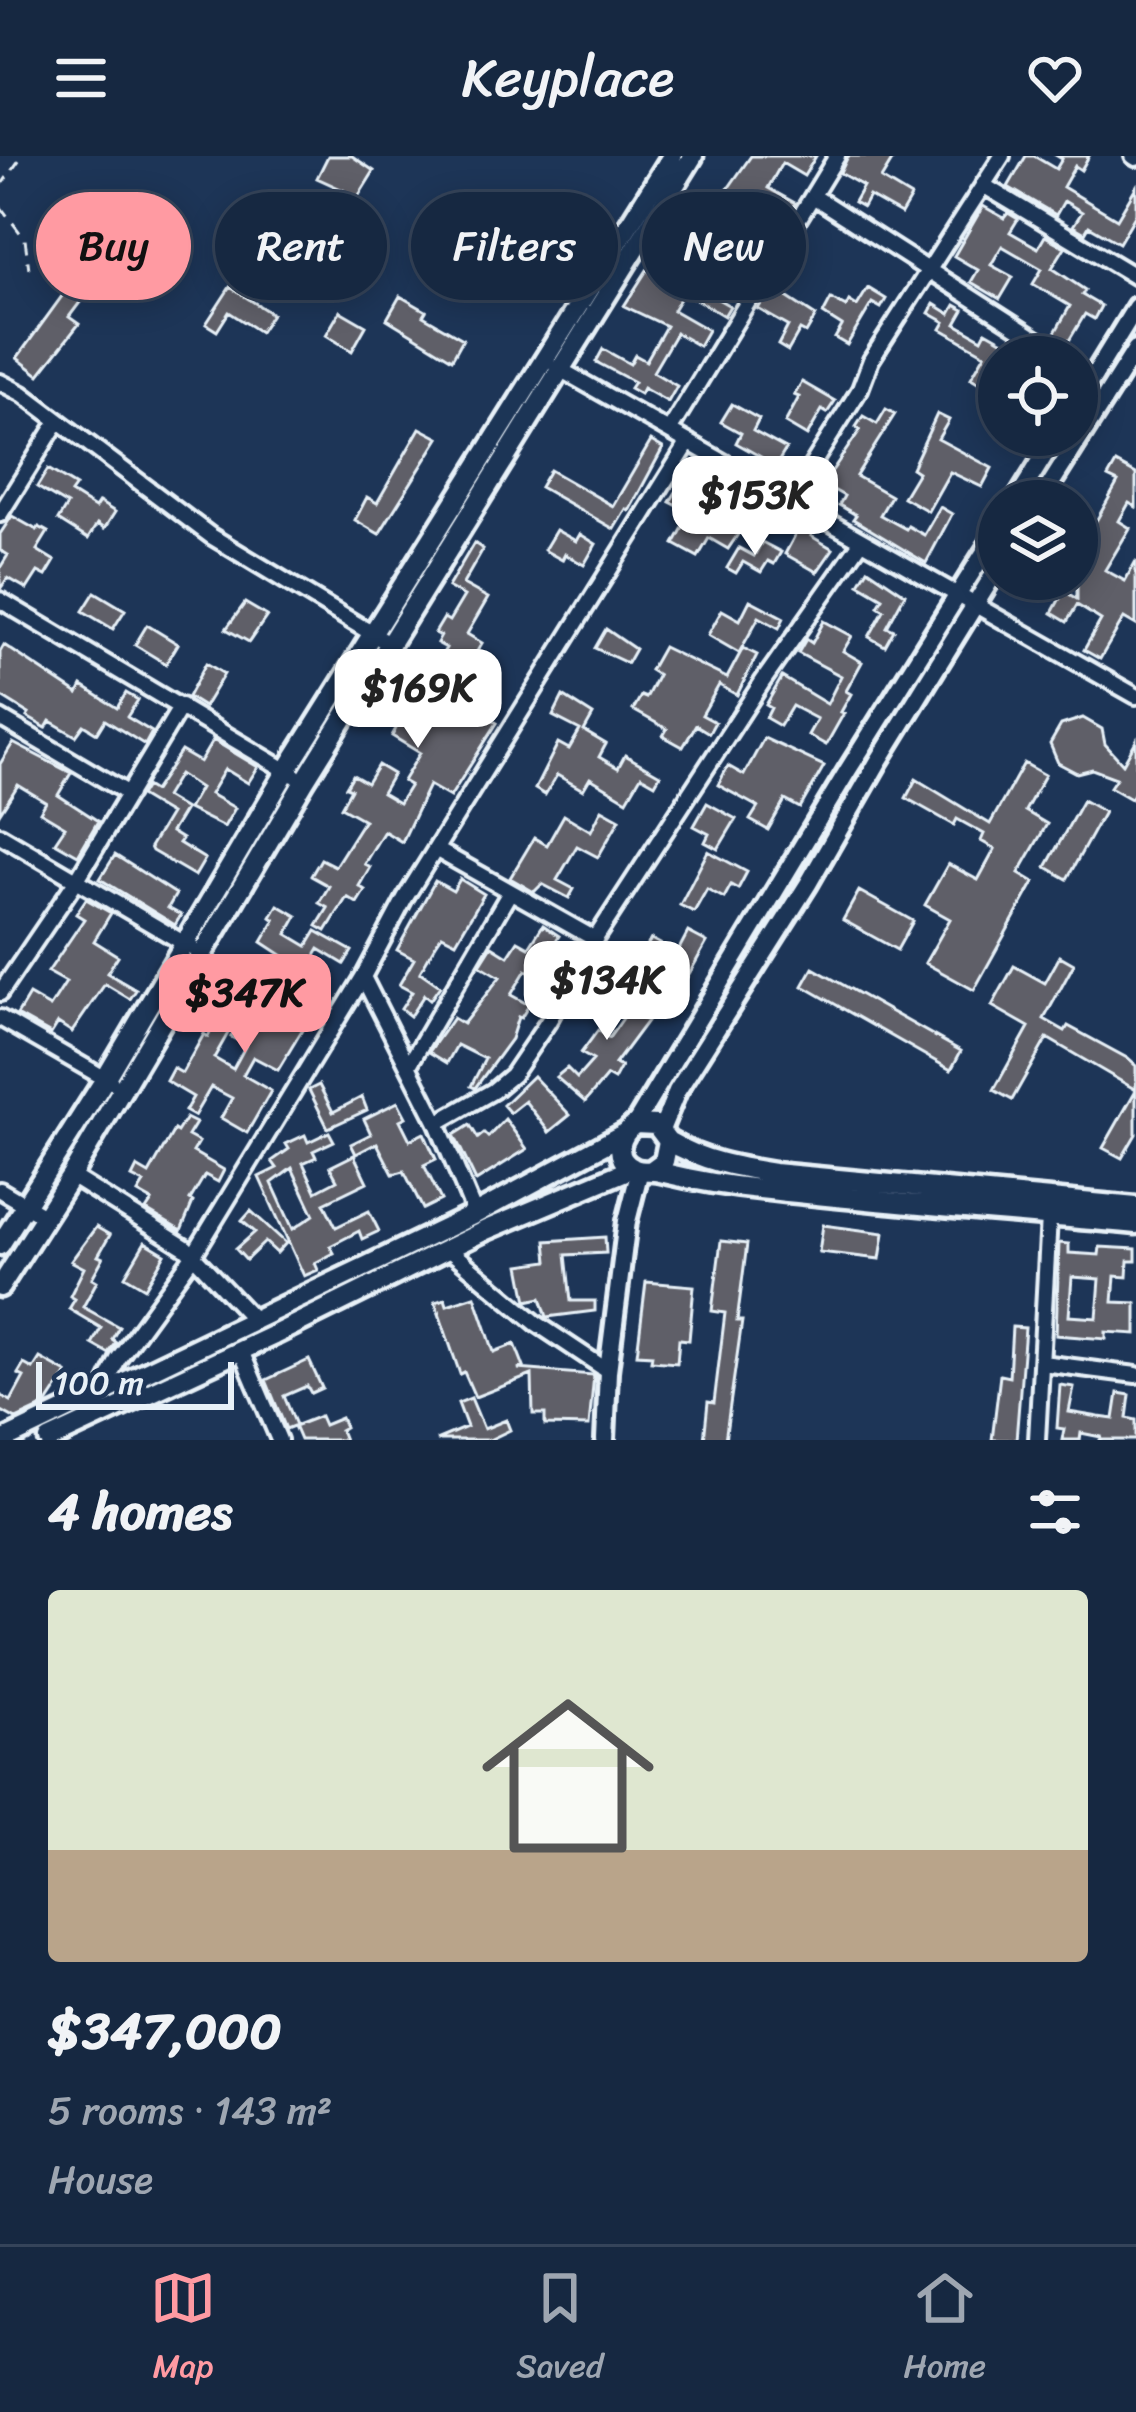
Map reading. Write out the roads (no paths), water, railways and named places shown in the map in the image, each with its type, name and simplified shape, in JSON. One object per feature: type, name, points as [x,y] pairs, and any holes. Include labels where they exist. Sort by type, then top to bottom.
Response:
[{"type":"main road","points":[[663,187],[672,156]]},
{"type":"main road","points":[[0,1245],[113,1083],[296,776],[373,634],[663,187],[693,156]]},
{"type":"main road","points":[[296,776],[390,645],[551,364]]},
{"type":"main road","points":[[0,1287],[71,1176],[113,1083]]},
{"type":"main road","points":[[4,1440],[475,1214],[649,1123],[692,1155],[729,1166],[1136,1207]]},
{"type":"main road","points":[[630,1129],[621,1152],[642,1169],[730,1186],[1136,1224]]},
{"type":"main road","points":[[49,1440],[586,1185],[664,1161],[665,1135]]},
{"type":"street","points":[[669,431],[837,156]]},
{"type":"street","points":[[790,500],[860,389],[871,360],[1002,156]]},
{"type":"street","points":[[983,184],[1136,277]]},
{"type":"street","points":[[813,196],[1031,336]]},
{"type":"street","points":[[1098,369],[1136,307]]},
{"type":"street","points":[[1053,480],[1136,349]]},
{"type":"street","points":[[551,364],[1136,696]]},
{"type":"street","points":[[0,382],[23,394],[211,536],[390,645]]},
{"type":"street","points":[[0,514],[58,421]]},
{"type":"street","points":[[88,1421],[118,1360],[193,1256],[363,977],[377,946],[689,442]]},
{"type":"street","points":[[437,1123],[512,1075],[763,681],[861,542]]},
{"type":"street","points":[[630,1129],[978,563]]},
{"type":"street","points":[[0,599],[296,776]]},
{"type":"street","points":[[665,1135],[677,1091],[978,600]]},
{"type":"street","points":[[0,993],[76,881],[181,706]]},
{"type":"street","points":[[0,718],[129,794]]},
{"type":"street","points":[[0,835],[194,948]]},
{"type":"street","points":[[437,850],[595,939]]},
{"type":"street","points":[[409,1065],[510,892]]},
{"type":"street","points":[[363,977],[437,1123],[475,1214]]},
{"type":"street","points":[[0,1018],[113,1083]]},
{"type":"street","points":[[605,1440],[608,1371],[627,1221],[642,1169]]},
{"type":"street","points":[[71,1176],[172,1237],[255,1321]]},
{"type":"street","points":[[0,1190],[44,1216]]},
{"type":"street","points":[[1037,1440],[1049,1217]]},
{"type":"street","points":[[448,1249],[536,1323],[608,1371]]},
{"type":"street","points":[[241,1351],[279,1440]]},
{"type":"street","points":[[1042,1363],[1136,1375]]}]
